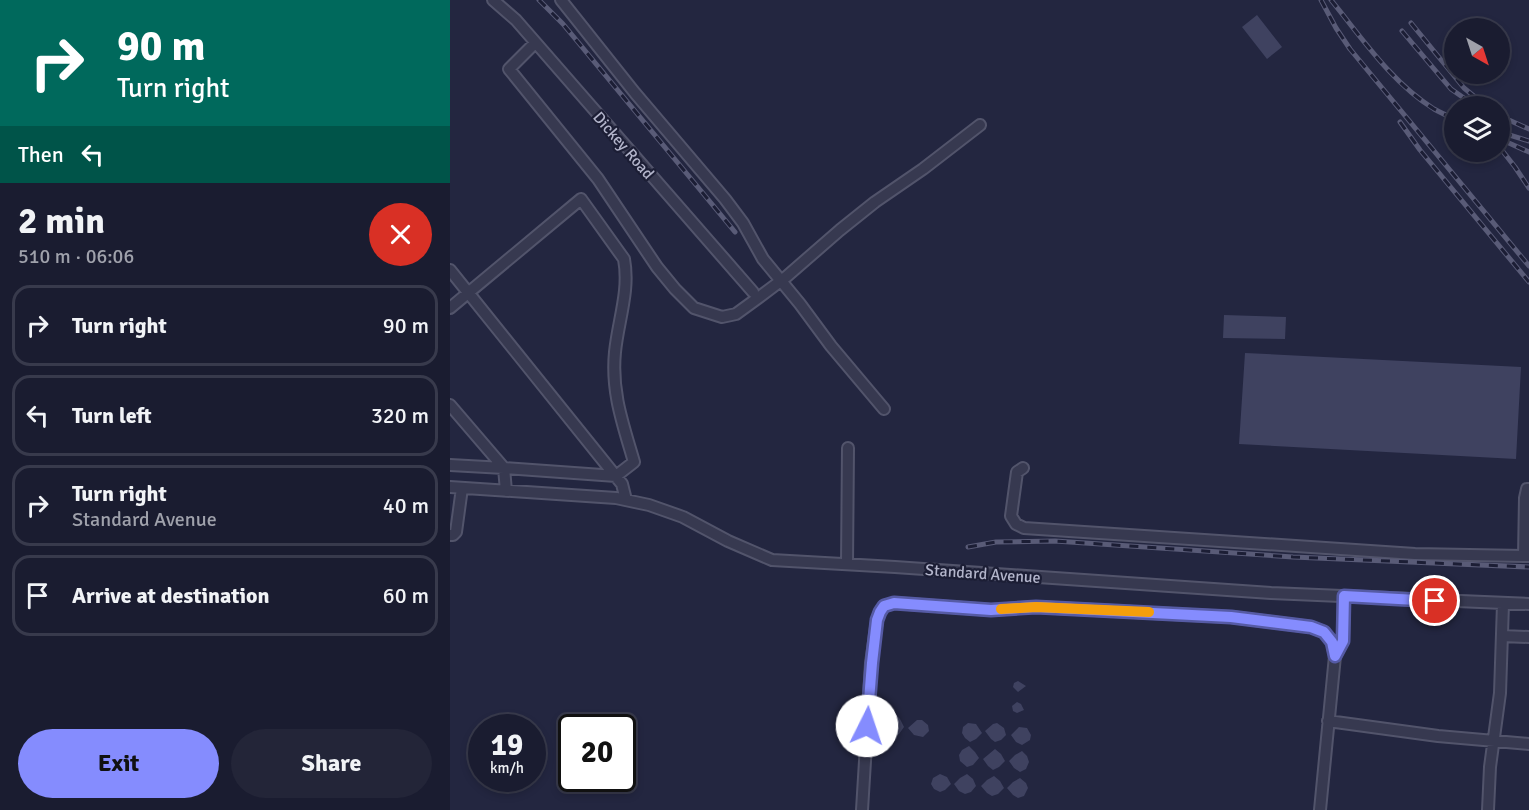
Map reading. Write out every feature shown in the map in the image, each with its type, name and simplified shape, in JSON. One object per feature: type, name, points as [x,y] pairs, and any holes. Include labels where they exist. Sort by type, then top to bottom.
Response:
[{"type":"street","name":"Dickey Road","points":[[493,0],[516,20],[753,292]]},
{"type":"street","points":[[561,0],[725,199],[743,223],[763,259],[884,409]]},
{"type":"street","points":[[535,43],[508,69],[598,179],[657,267],[694,308],[722,317],[736,314],[780,281],[848,223],[980,125]]},
{"type":"street","points":[[450,308],[581,199],[624,260],[626,285],[615,353],[614,391],[634,462],[616,476],[450,465]]},
{"type":"street","points":[[450,270],[616,476],[622,484],[626,500]]},
{"type":"street","points":[[450,405],[504,468],[506,491]]},
{"type":"street","points":[[847,564],[848,448]]},
{"type":"street","points":[[1023,468],[1017,472],[1011,516],[1016,524],[1024,528],[1415,554],[1527,556],[1525,498],[1527,489],[1529,489]]},
{"type":"street","name":"Standard Avenue","points":[[450,487],[616,498],[649,505],[683,516],[728,541],[772,560],[1344,596],[1529,604]]},
{"type":"street","points":[[450,535],[453,536],[456,532],[462,488]]},
{"type":"street","points":[[1335,656],[1343,641],[1344,596]]},
{"type":"street","points":[[862,810],[877,620],[884,606],[894,603],[991,610],[1036,607],[1231,617],[1311,627],[1324,632],[1332,642],[1335,656],[1320,810]]},
{"type":"street","points":[[1488,810],[1490,767],[1500,693],[1503,604]]},
{"type":"street","points":[[1502,636],[1529,637]]},
{"type":"street","points":[[1328,721],[1438,736],[1529,744]]},
{"type":"building","points":[[1257,15],[1282,47],[1267,59],[1242,27]]},
{"type":"building","points":[[1224,315],[1286,317],[1285,339],[1223,338]]},
{"type":"building","points":[[1245,353],[1521,367],[1516,459],[1239,444]]},
{"type":"building","points":[[1018,681],[1026,686],[1018,692],[1013,687]]},
{"type":"building","points":[[1017,702],[1024,710],[1017,713],[1013,711],[1012,706]]},
{"type":"building","points":[[896,715],[904,727],[899,734],[893,737],[886,735],[880,726],[883,719]]},
{"type":"building","points":[[917,720],[922,720],[928,725],[929,731],[923,737],[914,735],[908,728]]},
{"type":"building","points":[[968,723],[976,724],[982,733],[970,742],[962,733],[963,727]]},
{"type":"building","points":[[997,723],[1004,728],[1006,735],[995,742],[985,731]]},
{"type":"building","points":[[1019,727],[1027,728],[1031,735],[1030,740],[1022,745],[1016,742],[1011,735]]},
{"type":"building","points":[[969,746],[979,758],[973,765],[967,767],[960,761],[959,755]]},
{"type":"building","points":[[995,749],[1005,761],[993,770],[983,759]]},
{"type":"building","points":[[1022,751],[1029,762],[1026,769],[1020,772],[1009,761]]},
{"type":"building","points":[[940,774],[947,777],[951,784],[940,792],[931,784],[933,778]]},
{"type":"building","points":[[967,774],[976,786],[971,792],[965,794],[959,791],[954,784]]},
{"type":"building","points":[[994,776],[1004,788],[992,796],[981,786]]},
{"type":"building","points":[[1020,778],[1028,788],[1024,796],[1018,798],[1007,788]]},
{"type":"railway","points":[[539,0],[563,24],[735,232]]},
{"type":"railway","points":[[1321,0],[1350,49],[1529,266]]},
{"type":"railway","points":[[1331,0],[1391,73],[1418,98],[1444,114]]},
{"type":"railway","points":[[1411,23],[1464,88],[1474,96]]},
{"type":"railway","points":[[1402,31],[1451,89],[1461,96]]},
{"type":"railway","points":[[1510,120],[1529,129]]},
{"type":"railway","points":[[1400,122],[1420,150],[1529,282]]},
{"type":"railway","points":[[1510,135],[1529,141]]},
{"type":"railway","points":[[1510,143],[1529,152]]},
{"type":"railway","points":[[1510,161],[1529,188]]},
{"type":"railway","points":[[968,547],[996,542],[1055,541],[1293,557],[1529,567]]},
{"type":"slow traffic","points":[[1001,609],[1036,607],[1149,612]]},
{"type":"route","points":[[867,726],[877,620],[884,606],[894,603],[991,610],[1036,607],[1231,617],[1311,627],[1324,632],[1332,642],[1335,656],[1343,641],[1344,596],[1435,601]]}]
